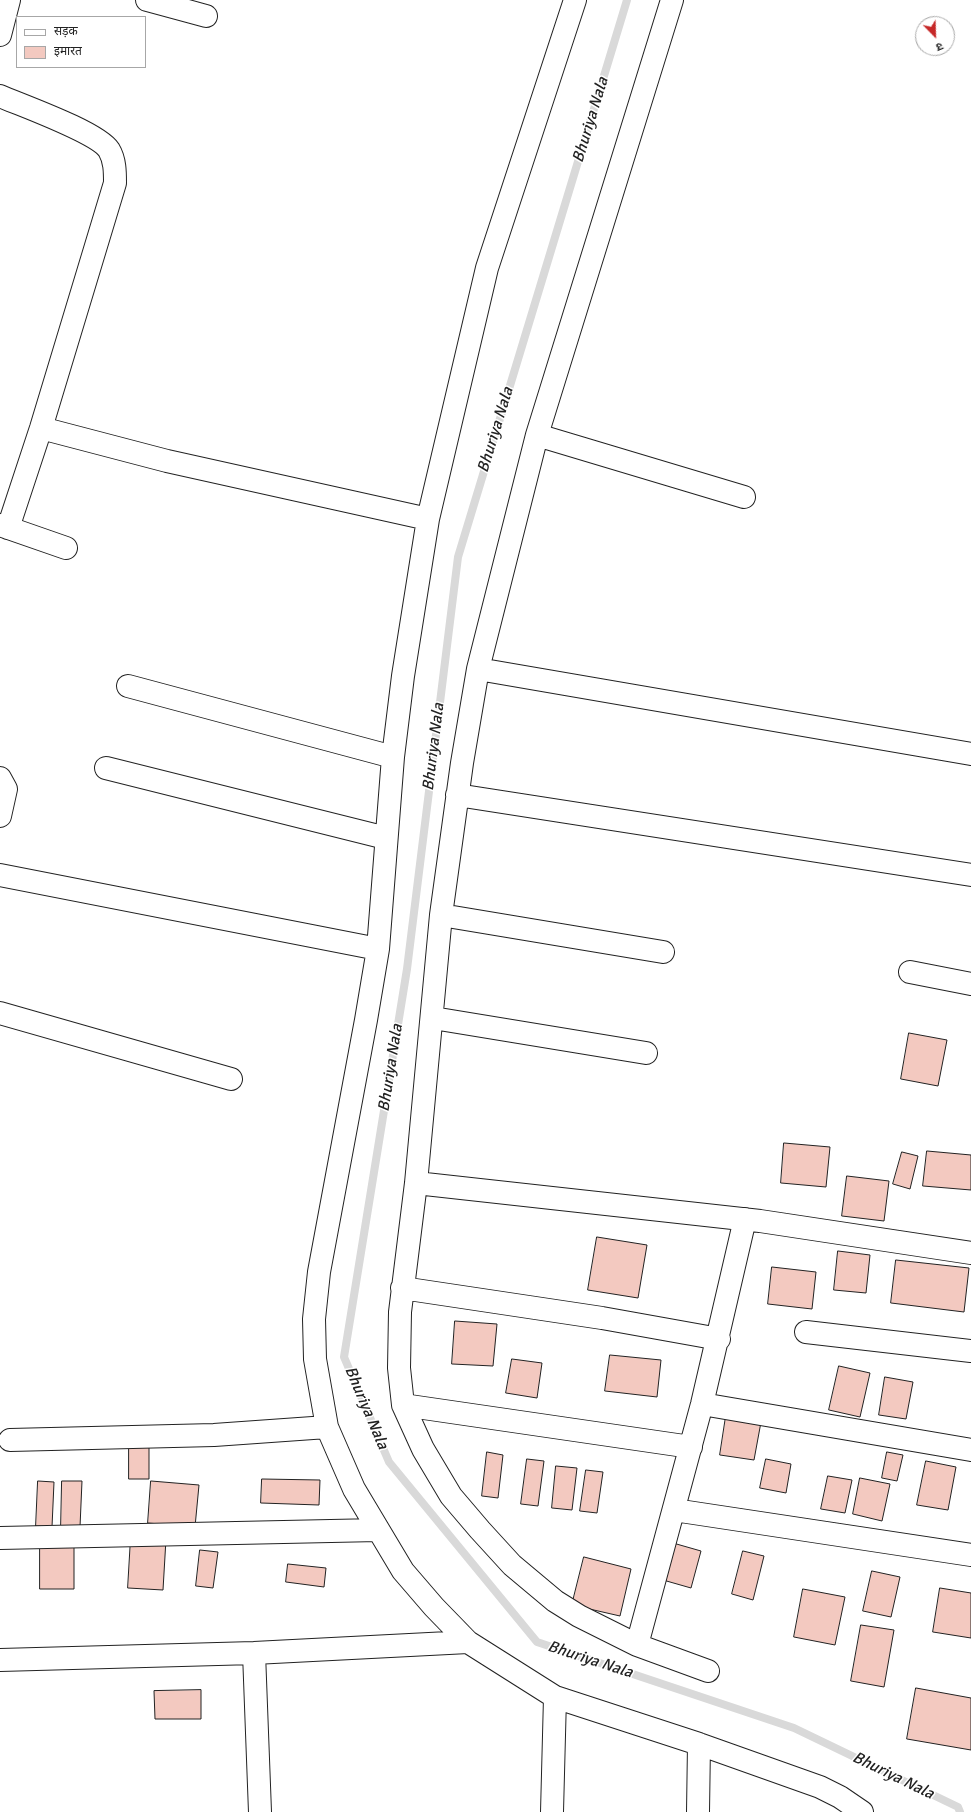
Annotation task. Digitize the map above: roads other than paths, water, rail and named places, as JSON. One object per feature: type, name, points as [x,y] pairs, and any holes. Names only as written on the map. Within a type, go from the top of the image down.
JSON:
[{"type":"street","points":[[0,35],[9,0]]},
{"type":"street","points":[[147,0],[206,16]]},
{"type":"street","points":[[575,0],[487,268],[428,519],[402,676],[393,757],[378,948],[366,1020],[318,1272],[314,1319],[315,1359],[327,1427],[354,1489],[403,1571],[434,1607],[468,1642],[555,1697],[700,1744],[820,1787],[840,1805],[862,1812]]},
{"type":"street","points":[[672,0],[537,435],[478,669],[457,795],[441,915],[416,1183],[402,1288],[399,1368],[403,1405],[423,1449],[451,1496],[512,1565],[534,1585],[567,1609],[637,1645],[708,1672]]},
{"type":"street","points":[[0,96],[86,133],[100,141],[110,151],[115,167],[115,183],[41,428],[4,527],[66,548]]},
{"type":"street","points":[[41,428],[167,461],[428,519]]},
{"type":"street","points":[[537,435],[744,497]]},
{"type":"street","points":[[478,669],[971,754]]},
{"type":"street","points":[[128,686],[393,757]]},
{"type":"street","points":[[106,768],[386,838]]},
{"type":"street","points":[[0,778],[6,789],[0,816]]},
{"type":"street","points":[[457,795],[971,875]]},
{"type":"street","points":[[0,875],[378,948]]},
{"type":"street","points":[[441,915],[663,952]]},
{"type":"street","points":[[910,972],[971,984]]},
{"type":"street","points":[[0,1013],[231,1079]]},
{"type":"street","points":[[432,1018],[646,1053]]},
{"type":"street","points":[[416,1183],[745,1219],[971,1253]]},
{"type":"street","points":[[637,1645],[691,1448],[718,1339],[745,1219]]},
{"type":"street","points":[[402,1288],[602,1318],[718,1339]]},
{"type":"street","points":[[806,1332],[971,1351]]},
{"type":"street","points":[[702,1404],[971,1450]]},
{"type":"street","points":[[403,1405],[691,1448]]},
{"type":"street","points":[[10,1440],[214,1435],[327,1427]]},
{"type":"street","points":[[674,1510],[971,1555]]},
{"type":"street","points":[[0,1538],[378,1530]]},
{"type":"street","points":[[0,1660],[254,1653],[468,1642]]},
{"type":"street","points":[[254,1653],[260,1812]]},
{"type":"street","points":[[552,1812],[555,1697]]},
{"type":"street","points":[[698,1812],[700,1744]]},
{"type":"waterway","name":"Bhuriya Nala","points":[[627,0],[458,557],[407,969],[344,1357],[389,1462],[537,1642],[794,1728],[958,1807],[960,1812]]}]
